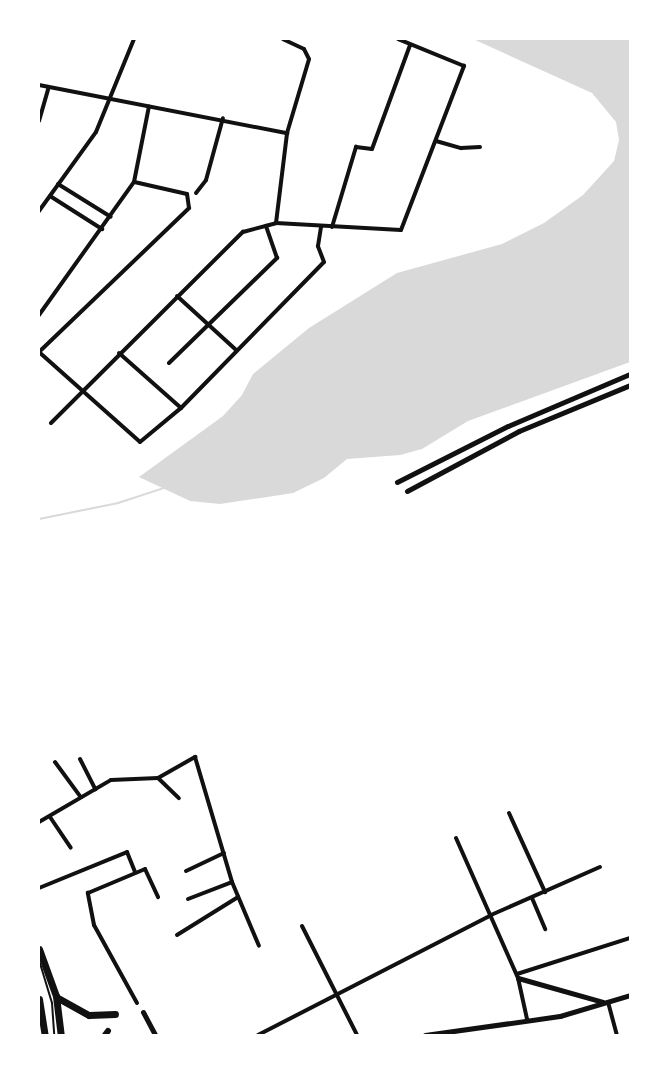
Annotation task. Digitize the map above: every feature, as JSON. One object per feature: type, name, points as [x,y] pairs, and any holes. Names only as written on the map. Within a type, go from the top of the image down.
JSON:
[{"type":"main road","points":[[39,949],[56,996],[61,1035]]},
{"type":"main road","points":[[56,996],[62,1004],[89,1015],[116,1014]]},
{"type":"main road","points":[[39,1000],[39,1006]]},
{"type":"main road","points":[[39,1000],[45,1035]]},
{"type":"street","points":[[39,211],[96,132],[134,39]]},
{"type":"street","points":[[276,223],[287,133],[309,59],[304,49],[283,39]]},
{"type":"street","points":[[51,423],[82,389],[243,232],[276,223],[401,230],[464,66],[398,39]]},
{"type":"street","points":[[332,227],[356,147],[372,149],[410,45]]},
{"type":"street","points":[[39,85],[224,118],[287,133]]},
{"type":"street","points":[[39,121],[49,87]]},
{"type":"street","points":[[39,315],[134,182],[149,106]]},
{"type":"street","points":[[196,193],[206,180],[224,118]]},
{"type":"street","points":[[436,141],[460,148],[480,147]]},
{"type":"street","points":[[134,182],[187,194],[189,208],[39,352],[140,442],[181,408],[235,350],[324,262],[318,246],[321,226]]},
{"type":"street","points":[[58,184],[111,217]]},
{"type":"street","points":[[50,196],[102,229]]},
{"type":"street","points":[[169,363],[277,258],[266,226]]},
{"type":"street","points":[[177,296],[235,350]]},
{"type":"street","points":[[119,353],[181,408]]},
{"type":"street","points":[[397,482],[508,426],[630,374]]},
{"type":"street","points":[[407,491],[519,431],[630,385]]},
{"type":"street","points":[[39,822],[80,796],[123,777],[158,778],[195,757],[232,882],[260,946]]},
{"type":"street","points":[[80,759],[95,789]]},
{"type":"street","points":[[55,762],[80,796]]},
{"type":"street","points":[[158,778],[179,798]]},
{"type":"street","points":[[508,813],[545,892]]},
{"type":"street","points":[[50,817],[71,848]]},
{"type":"street","points":[[456,838],[518,976],[526,1019]]},
{"type":"street","points":[[39,888],[83,866],[127,852],[135,872]]},
{"type":"street","points":[[186,872],[224,853]]},
{"type":"street","points":[[258,1035],[491,915],[600,867]]},
{"type":"street","points":[[138,1003],[98,933],[88,893],[145,869],[158,897]]},
{"type":"street","points":[[188,899],[232,882]]},
{"type":"street","points":[[177,935],[238,897]]},
{"type":"street","points":[[532,898],[545,929]]},
{"type":"street","points":[[302,927],[357,1035]]},
{"type":"street","points":[[518,976],[630,938]]},
{"type":"street","points":[[518,976],[607,1002]]},
{"type":"street","points":[[425,1035],[560,1016],[630,995]]},
{"type":"street","points":[[607,1002],[617,1035]]},
{"type":"street","points":[[143,1012],[155,1035]]},
{"type":"lane","points":[[39,960],[52,1003],[54,1035]]},
{"type":"shaded area","points":[[473,39],[630,39],[630,362],[468,421],[422,449],[400,455],[347,459],[324,478],[293,493],[220,504],[190,501],[139,477],[223,416],[242,395],[253,374],[309,328],[397,273],[502,244],[544,223],[583,195],[614,161],[619,140],[616,122],[592,93]]},
{"type":"waterway","points":[[39,519],[118,503],[164,488]]}]
